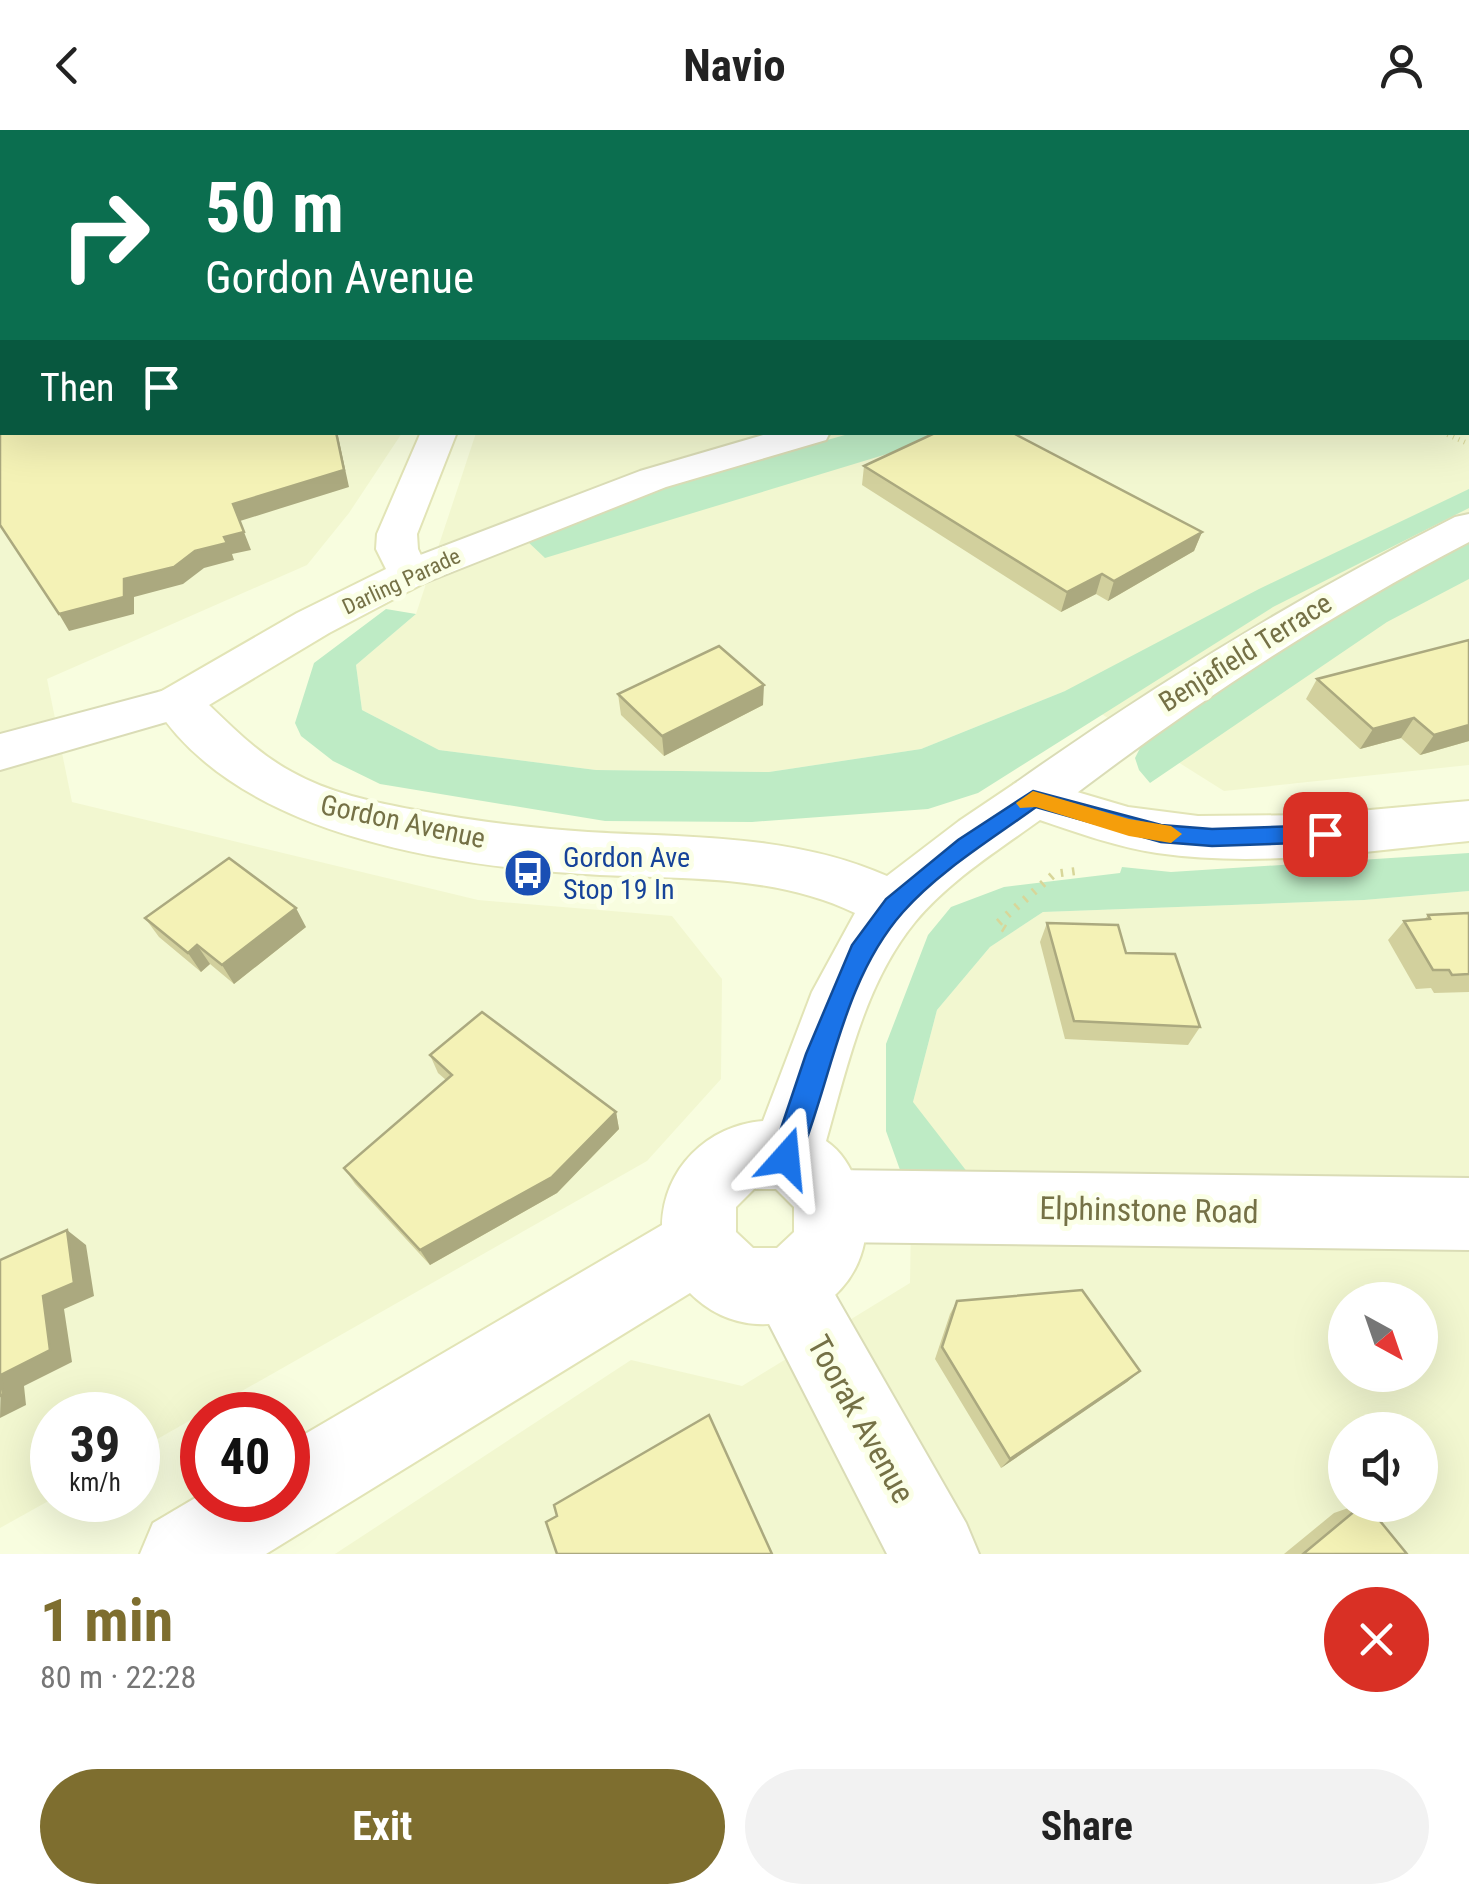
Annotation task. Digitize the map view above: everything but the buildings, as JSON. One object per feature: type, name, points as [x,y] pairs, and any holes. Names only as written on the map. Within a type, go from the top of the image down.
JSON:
[{"type":"street","points":[[409,574],[397,548],[398,534],[438,435]]},
{"type":"street","name":"Darling Parade","points":[[0,752],[177,704],[313,622],[409,574],[636,485],[803,435]]},
{"type":"street","name":"Benjafield Terrace","points":[[1033,798],[1144,715],[1248,648],[1370,575],[1469,526]]},
{"type":"street","name":"Gordon Avenue","points":[[177,704],[287,794],[353,816],[434,833],[584,853],[752,863],[825,876],[894,905]]},
{"type":"street","points":[[808,1182],[749,1156],[718,1173],[706,1188],[700,1206],[702,1243],[721,1271],[752,1286],[787,1284],[818,1262],[828,1245],[832,1226],[808,1182],[819,1054],[861,953],[894,905],[1033,798],[1129,828],[1212,837],[1289,837],[1469,821]]},
{"type":"street","name":"Elphinstone Road","points":[[808,1182],[1469,1214]]},
{"type":"street","points":[[310,1479],[702,1243]]},
{"type":"street","name":"Toorak Avenue","points":[[787,1284],[936,1554]]},
{"type":"street","points":[[184,1554],[237,1522]]},
{"type":"path","points":[[1005,929],[997,924],[1054,874],[1086,870]]},
{"type":"shaded area","points":[[0,435],[401,435],[349,513],[307,565],[47,679],[72,802],[478,900],[672,916],[722,979],[721,1079],[647,1161],[240,1392],[180,1392],[180,1426],[160,1438],[160,1392],[30,1392],[30,1511],[0,1528]]},
{"type":"shaded area","points":[[475,435],[1469,435],[1469,765],[1224,791],[1065,691],[921,749],[769,772],[596,770],[439,750],[362,710],[356,665],[416,614]]},
{"type":"shaded area","points":[[845,435],[949,435],[545,558],[526,540],[696,477]]},
{"type":"shaded area","points":[[1469,489],[1469,508],[1273,607],[978,793],[928,809],[752,822],[605,821],[380,784],[333,761],[301,736],[295,723],[314,663],[386,609],[416,614],[356,665],[362,710],[439,750],[596,770],[769,772],[921,749],[1065,691],[1259,589]]},
{"type":"shaded area","points":[[1469,543],[1469,579],[1387,622],[1150,783],[1139,770],[1135,758],[1145,738],[1304,636]]},
{"type":"shaded area","points":[[1469,853],[1469,891],[1364,900],[1043,912],[990,947],[937,1010],[913,1102],[975,1182],[904,1181],[886,1131],[886,1044],[928,935],[951,907],[1004,887],[1120,873],[1122,867],[1171,872]]},
{"type":"shaded area","points":[[1469,891],[1469,1554],[335,1554],[631,1360],[742,1386],[910,1283],[913,1102],[937,1010],[990,947],[1043,912],[1364,900]]},
{"type":"slow traffic","points":[[1027,803],[1033,798],[1129,828],[1171,834]]},
{"type":"place","name":"Gordon Ave Stop 19 In","points":[[528,873]]},
{"type":"route","points":[[786,1158],[819,1054],[861,953],[894,905],[1033,798],[1161,834],[1325,834]]}]
